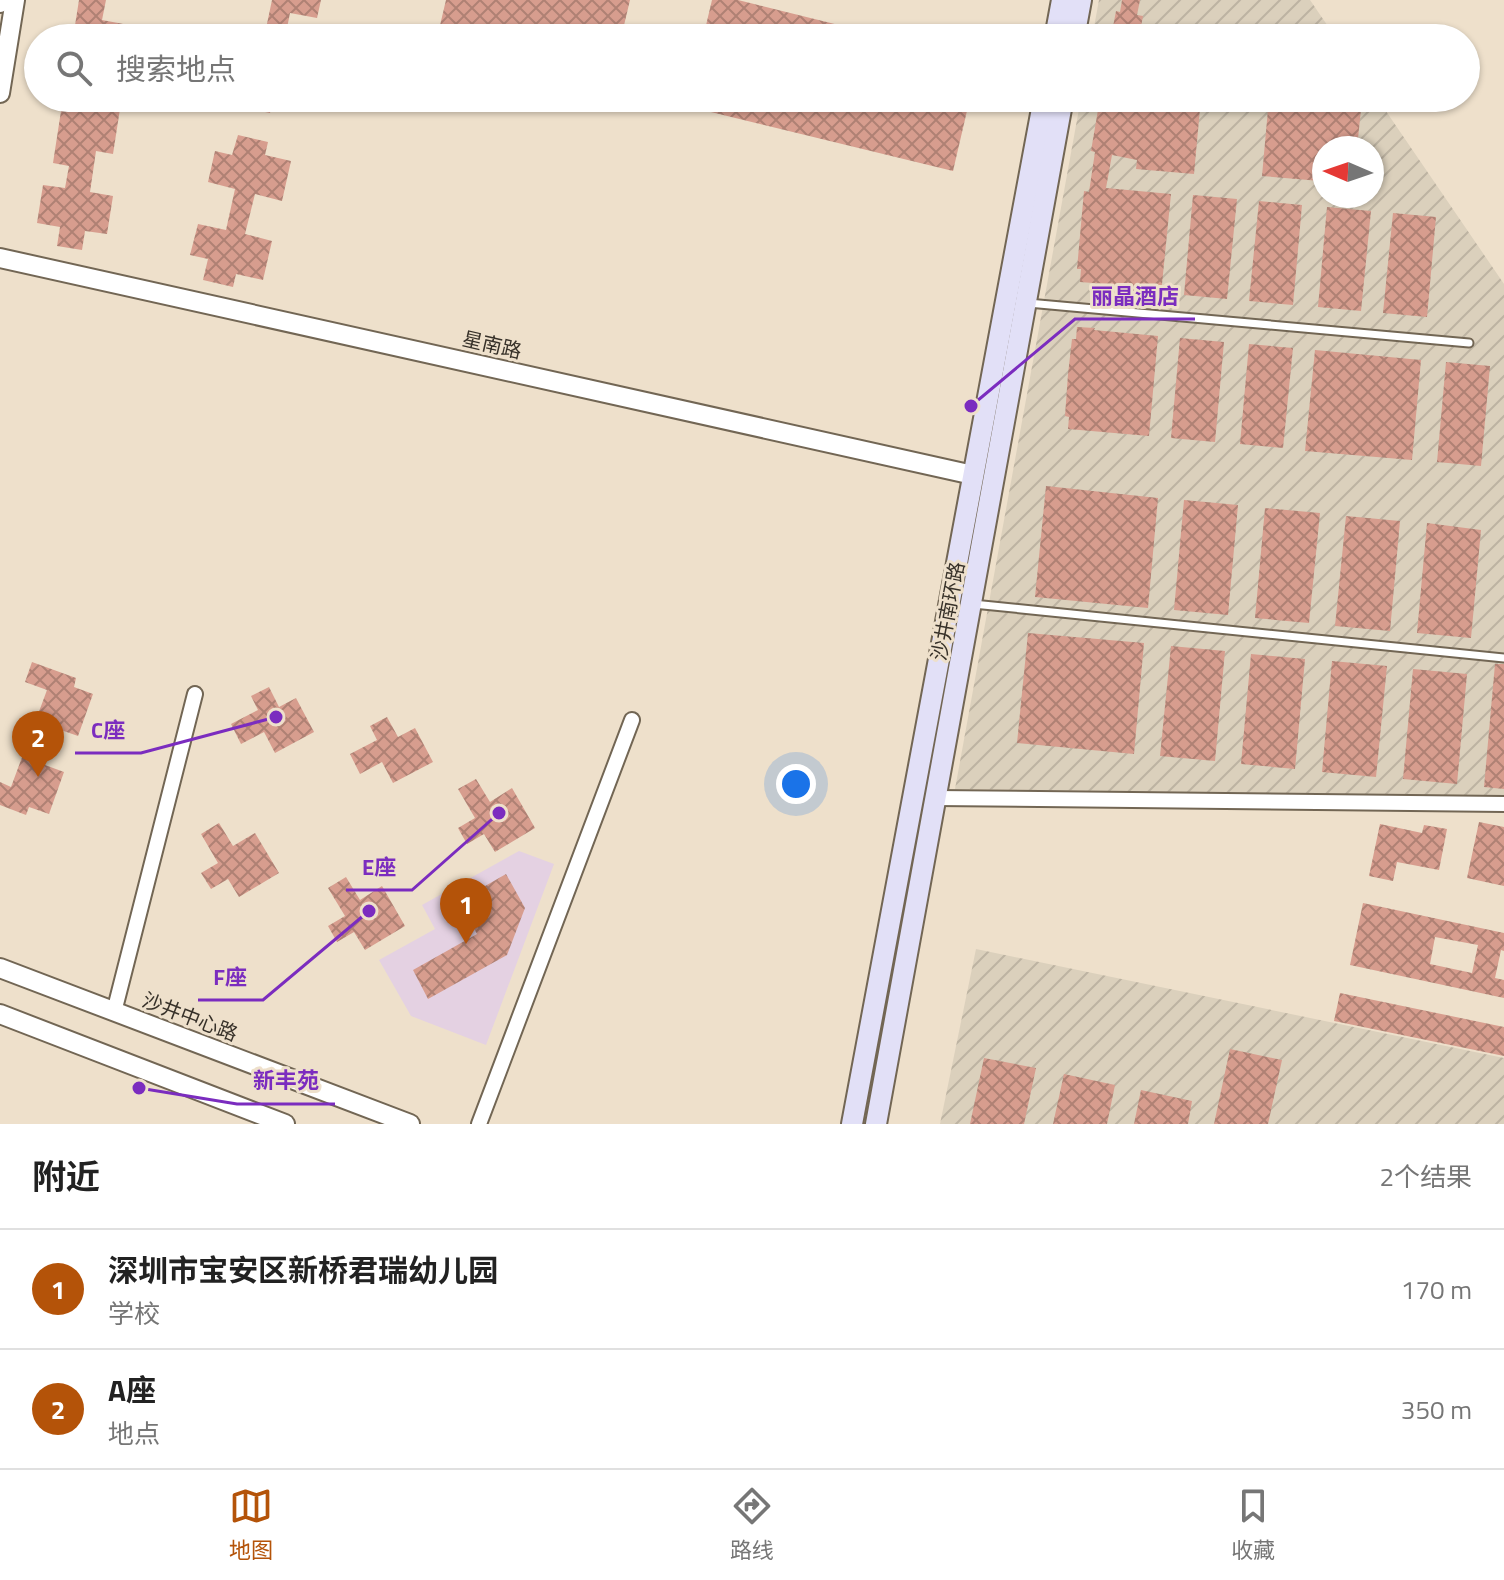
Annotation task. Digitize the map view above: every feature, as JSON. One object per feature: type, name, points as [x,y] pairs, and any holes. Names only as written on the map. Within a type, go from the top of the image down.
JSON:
[{"type":"main road","points":[[1058,24],[1062,0]]},
{"type":"main road","points":[[1077,24],[1081,0]]},
{"type":"main road","name":"沙井南环路","points":[[852,1124],[1041,112]]},
{"type":"main road","name":"沙井南环路","points":[[876,1124],[1060,112]]},
{"type":"street","points":[[0,93],[15,0]]},
{"type":"street","name":"星南路","points":[[0,258],[973,475]]},
{"type":"street","points":[[114,1012],[195,694]]},
{"type":"street","points":[[479,1124],[632,720]]},
{"type":"street","points":[[936,798],[1504,804]]},
{"type":"street","name":"沙井中心路","points":[[0,968],[410,1124]]},
{"type":"street","points":[[0,1014],[285,1124]]},
{"type":"lane","points":[[1026,303],[1469,343]]},
{"type":"lane","points":[[971,604],[1504,658]]},
{"type":"shaded area","points":[[1099,0],[1310,0],[1326,24],[1095,24]]},
{"type":"shaded area","points":[[1078,112],[1387,112],[1504,284],[1504,796],[955,789]]},
{"type":"shaded area","points":[[519,851],[554,864],[486,1045],[411,1016],[379,960],[435,929],[422,905]]},
{"type":"shaded area","points":[[976,949],[1504,1058],[1504,1124],[940,1124]]},
{"type":"building","points":[[79,0],[106,0],[102,20],[123,24],[75,24]]},
{"type":"building","points":[[272,0],[321,0],[317,18],[290,13],[288,24],[267,24]]},
{"type":"building","points":[[446,0],[630,0],[624,24],[440,24]]},
{"type":"building","points":[[712,0],[738,0],[835,24],[706,24]]},
{"type":"building","points":[[1122,0],[1140,0],[1137,15],[1143,16],[1141,24],[1114,24],[1116,11],[1120,12]]},
{"type":"building","points":[[61,112],[120,112],[113,154],[96,151],[90,192],[113,196],[107,234],[85,231],[82,250],[57,246],[60,227],[37,223],[43,185],[65,188],[69,166],[53,163]]},
{"type":"building","points":[[711,112],[967,112],[953,171]]},
{"type":"building","points":[[1098,112],[1200,112],[1194,174],[1136,169],[1137,160],[1112,155],[1106,188],[1171,194],[1161,294],[1118,290],[1118,285],[1080,282],[1081,269],[1077,269],[1084,191],[1089,192],[1095,152],[1091,151]]},
{"type":"building","points":[[1268,112],[1361,112],[1358,136],[1312,136],[1312,180],[1262,176]]},
{"type":"building","points":[[238,135],[268,142],[265,155],[291,161],[282,201],[255,194],[245,234],[272,241],[263,280],[236,274],[233,287],[203,280],[208,259],[190,255],[198,224],[226,230],[235,189],[208,182],[215,151],[232,155]]},
{"type":"building","points":[[1193,195],[1237,199],[1227,299],[1184,295]]},
{"type":"building","points":[[1259,201],[1302,205],[1293,305],[1249,301]]},
{"type":"building","points":[[1327,208],[1371,211],[1361,311],[1318,307]]},
{"type":"building","points":[[1393,213],[1436,217],[1427,317],[1383,313]]},
{"type":"building","points":[[1077,327],[1158,336],[1149,436],[1068,429],[1069,417],[1065,416],[1068,374],[1072,339],[1076,339]]},
{"type":"building","points":[[1180,338],[1224,342],[1215,442],[1171,438]]},
{"type":"building","points":[[1249,344],[1293,348],[1283,448],[1240,444]]},
{"type":"building","points":[[1315,350],[1421,360],[1412,460],[1305,451]]},
{"type":"building","points":[[1446,362],[1490,366],[1481,466],[1437,462]]},
{"type":"building","points":[[1046,486],[1158,498],[1148,608],[1035,597]]},
{"type":"building","points":[[1184,500],[1238,505],[1228,615],[1174,610]]},
{"type":"building","points":[[1265,508],[1320,513],[1309,623],[1255,618]]},
{"type":"building","points":[[1346,516],[1400,521],[1390,631],[1335,626]]},
{"type":"building","points":[[1427,523],[1481,530],[1471,638],[1417,633]]},
{"type":"building","points":[[1028,633],[1144,643],[1134,754],[1017,743]]},
{"type":"building","points":[[1171,646],[1225,651],[1215,761],[1160,756]]},
{"type":"building","points":[[1251,654],[1305,659],[1295,769],[1241,764]]},
{"type":"building","points":[[1332,661],[1387,666],[1376,777],[1322,772]]},
{"type":"building","points":[[32,662],[76,678],[74,687],[93,694],[78,736],[58,729],[51,747],[45,765],[64,772],[49,814],[29,807],[26,815],[0,805],[0,782],[11,787],[47,690],[25,682]]},
{"type":"building","points":[[1495,664],[1504,664],[1504,789],[1484,787]]},
{"type":"building","points":[[1413,669],[1467,674],[1457,784],[1403,779]]},
{"type":"building","points":[[269,687],[279,707],[296,698],[314,732],[275,753],[264,732],[241,744],[231,724],[258,710],[251,696]]},
{"type":"building","points":[[387,717],[398,737],[415,728],[433,762],[393,783],[382,762],[360,774],[350,754],[377,740],[370,726]]},
{"type":"building","points":[[476,779],[490,802],[512,788],[535,828],[495,852],[484,834],[467,844],[458,828],[475,818],[458,789]]},
{"type":"building","points":[[1479,822],[1504,827],[1504,886],[1467,878]]},
{"type":"building","points":[[219,823],[233,846],[255,833],[279,873],[239,897],[228,879],[211,889],[201,873],[218,863],[201,834]]},
{"type":"building","points":[[1380,824],[1422,833],[1424,825],[1447,829],[1439,870],[1397,862],[1393,881],[1369,876]]},
{"type":"building","points":[[506,874],[525,908],[507,955],[428,999],[413,970],[477,934],[459,901]]},
{"type":"building","points":[[346,877],[360,900],[382,886],[405,926],[365,950],[354,932],[337,942],[328,926],[345,916],[328,888]]},
{"type":"building","points":[[1363,903],[1504,933],[1504,951],[1501,950],[1495,978],[1504,980],[1504,998],[1350,965]],"holes":[[[1435,937],[1478,945],[1472,973],[1430,964]]]},
{"type":"building","points":[[1340,993],[1504,1027],[1504,1056],[1334,1021]]},
{"type":"building","points":[[1230,1049],[1282,1060],[1268,1124],[1214,1124]]},
{"type":"building","points":[[984,1058],[1036,1068],[1024,1124],[970,1124]]},
{"type":"building","points":[[1064,1074],[1115,1085],[1107,1124],[1053,1124]]},
{"type":"building","points":[[1141,1090],[1192,1101],[1188,1124],[1134,1124]]},
{"type":"place","name":"丽晶酒店","points":[[971,406]]},
{"type":"place","name":"C座","points":[[276,717]]},
{"type":"place","name":"A座","points":[[38,777]]},
{"type":"place","name":"E座","points":[[499,813]]},
{"type":"place","name":"F座","points":[[369,911]]},
{"type":"place","name":"深圳市宝安区新桥君瑞幼儿园","points":[[466,944]]},
{"type":"place","name":"新丰苑","points":[[139,1088]]}]
